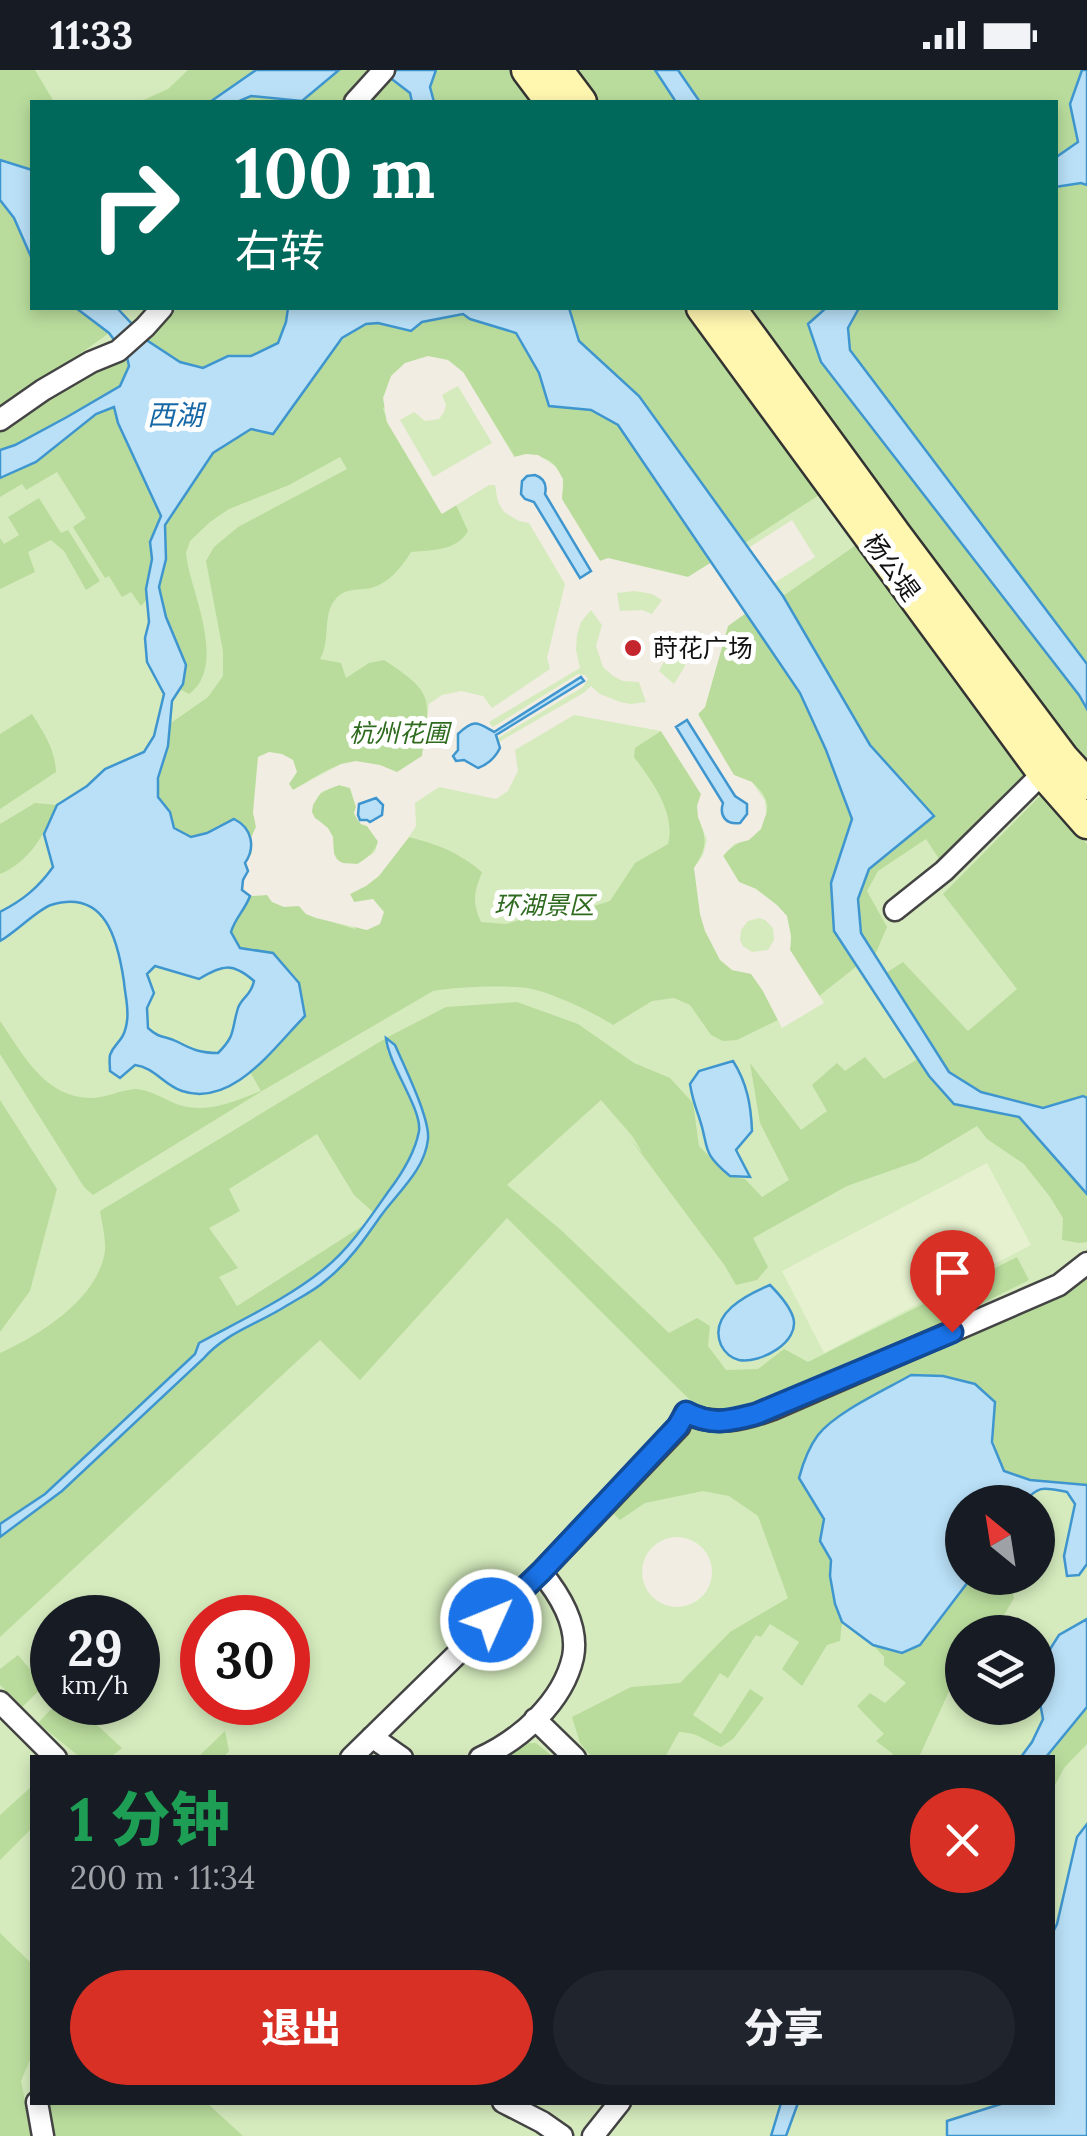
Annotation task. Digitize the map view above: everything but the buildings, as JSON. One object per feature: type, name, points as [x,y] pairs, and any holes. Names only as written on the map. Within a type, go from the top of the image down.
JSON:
[{"type":"main road","points":[[527,70],[550,100]]},
{"type":"main road","points":[[557,70],[580,100]]},
{"type":"main road","name":"杨公堤","points":[[703,310],[1043,773],[1087,823]]},
{"type":"main road","name":"杨公堤","points":[[731,310],[1063,758],[1087,784]]},
{"type":"street","points":[[357,100],[384,70]]},
{"type":"street","points":[[0,420],[43,390],[118,351],[160,310]]},
{"type":"street","points":[[896,910],[944,871],[1043,773]]},
{"type":"street","points":[[354,1755],[541,1572],[678,1426],[686,1412],[703,1421],[733,1420],[774,1408],[1058,1285],[1087,1262]]},
{"type":"street","points":[[485,1755],[519,1736],[547,1706],[566,1678],[574,1654],[566,1606],[541,1572]]},
{"type":"street","points":[[0,1702],[53,1755]]},
{"type":"street","points":[[535,1718],[572,1755]]},
{"type":"street","points":[[372,1737],[398,1755]]},
{"type":"street","points":[[37,2105],[42,2136]]},
{"type":"street","points":[[510,2105],[562,2136]]},
{"type":"street","points":[[593,2136],[618,2105]]},
{"type":"green space","name":"环湖景区","points":[[0,70],[1087,70],[1087,2136],[0,2136]]},
{"type":"green space","points":[[0,70],[35,70],[53,100],[30,100],[30,169],[0,160]]},
{"type":"green space","points":[[188,70],[256,70],[213,100],[143,100],[168,89]]},
{"type":"green space","points":[[339,70],[376,70],[346,100],[242,100],[251,96],[272,97],[318,89]]},
{"type":"green space","points":[[436,70],[517,70],[540,100],[433,100],[430,87]]},
{"type":"green space","points":[[574,70],[655,70],[675,100],[596,100]]},
{"type":"green space","points":[[678,70],[1082,70],[1070,104],[1078,142],[1058,156],[1058,100],[699,100]]},
{"type":"green space","points":[[387,75],[410,93],[412,100],[364,100]]},
{"type":"green space","points":[[1087,185],[1087,664],[850,349],[848,328],[858,310],[1058,310],[1058,187]]},
{"type":"green space","points":[[0,200],[14,218],[30,254],[30,310],[79,310],[109,333],[0,411]]},
{"type":"green space","points":[[173,310],[288,310],[278,343],[251,356],[228,356],[203,368],[180,362],[148,341]]},
{"type":"green space","points":[[570,310],[691,310],[819,487],[819,495],[745,543],[639,396],[579,341]]},
{"type":"green space","points":[[753,310],[824,310],[808,324],[821,362],[1079,695],[1087,709],[1087,765],[925,550]]},
{"type":"green space","name":"杭州花圃","points":[[463,314],[516,333],[539,373],[549,406],[591,410],[618,425],[712,562],[688,577],[608,559],[600,561],[564,504],[563,483],[557,468],[538,456],[515,457],[463,372],[383,408],[387,422],[441,513],[456,505],[468,531],[451,546],[411,552],[383,583],[339,596],[331,606],[320,659],[341,663],[346,678],[369,663],[384,660],[413,681],[426,699],[422,756],[397,773],[366,763],[343,764],[293,790],[289,784],[253,812],[256,827],[251,838],[243,824],[219,825],[191,837],[174,828],[170,812],[158,797],[171,723],[208,697],[223,676],[223,651],[206,561],[214,547],[238,527],[347,469],[340,457],[289,485],[229,509],[190,541],[186,553],[207,652],[200,683],[189,694],[180,689],[186,665],[166,617],[159,587],[166,559],[165,525],[213,453],[251,429],[273,434],[327,357],[352,332],[375,323],[411,331],[422,322]]},
{"type":"green space","points":[[127,357],[129,365],[120,386],[0,450],[0,432],[93,367]]},
{"type":"green space","points":[[114,407],[161,516],[150,542],[148,598],[141,606],[131,592],[122,597],[109,576],[105,578],[73,527],[86,518],[57,472],[26,490],[22,484],[0,497],[0,478],[36,463],[96,413]]},
{"type":"green space","points":[[39,498],[61,533],[68,530],[100,581],[86,590],[64,551],[51,540],[28,552],[35,572],[0,589],[0,538],[4,544],[19,535],[8,517]]},
{"type":"green space","points":[[856,545],[1030,770],[941,862],[926,839],[878,871],[867,891],[887,927],[875,955],[861,933],[858,899],[869,869],[934,815],[870,745],[783,596]]},
{"type":"green space","points":[[746,613],[800,693],[852,819],[831,883],[834,931],[857,966],[819,996],[790,950],[791,936],[756,889],[739,882],[723,855],[759,826],[767,807],[755,785],[731,772],[698,714],[705,707],[728,625]]},
{"type":"green space","points":[[32,714],[51,749],[56,772],[0,809],[0,734]]},
{"type":"green space","points":[[661,731],[701,794],[699,815],[704,846],[694,868],[732,970],[751,973],[778,1020],[737,1040],[723,1041],[711,1035],[690,1005],[674,998],[652,1001],[613,1025],[572,1003],[527,988],[433,991],[93,1195],[84,1187],[0,1054],[0,1021],[36,1072],[74,1096],[96,1098],[140,1089],[179,1105],[200,1108],[261,1091],[250,1072],[305,1015],[240,948],[230,931],[250,896],[267,895],[277,903],[299,906],[306,914],[355,929],[350,894],[376,876],[409,837],[448,850],[482,872],[475,897],[481,922],[506,924],[560,908],[588,908],[610,901],[635,863],[668,844],[666,809],[634,757],[635,748]]},
{"type":"green space","points":[[339,785],[350,788],[354,813],[378,842],[366,858],[354,865],[341,863],[336,857],[326,828],[311,812],[318,796]]},
{"type":"green space","points":[[1042,794],[1087,844],[1087,1098],[1043,1108],[981,1092],[949,1072],[886,973],[903,962],[968,1031],[1017,989],[943,894]]},
{"type":"green space","points":[[35,803],[57,805],[28,854],[0,874],[0,824]]},
{"type":"green space","points":[[517,1002],[578,1024],[634,1063],[670,1078],[693,1103],[699,1146],[729,1176],[745,1179],[762,1197],[789,1180],[760,1123],[750,1063],[801,1130],[827,1111],[812,1085],[837,1063],[845,1071],[865,1057],[884,1079],[918,1059],[954,1104],[1019,1117],[1087,1194],[1087,1242],[1062,1240],[1063,1218],[1050,1197],[1024,1164],[987,1139],[977,1126],[918,1161],[847,1186],[753,1238],[768,1267],[757,1280],[736,1285],[629,1137],[643,1154],[633,1137],[601,1100],[507,1185],[561,1230],[669,1333],[697,1318],[710,1326],[708,1346],[726,1370],[758,1369],[784,1349],[808,1362],[1017,1257],[1029,1280],[901,1344],[753,1408],[703,1413],[507,1218],[360,1380],[320,1340],[45,1595],[30,1595],[30,1609],[0,1637],[0,1537],[62,1491],[221,1342],[321,1285],[355,1251],[416,1171],[428,1139],[427,1130],[395,1045],[386,1039],[387,1051],[420,1129],[406,1167],[374,1213],[354,1195],[317,1134],[229,1189],[240,1211],[209,1228],[238,1268],[219,1277],[237,1306],[364,1225],[351,1241],[299,1287],[199,1343],[196,1354],[45,1494],[0,1524],[0,1353],[49,1325],[91,1285],[105,1251],[100,1211],[386,1038],[446,1007]]},
{"type":"green space","points":[[0,1100],[57,1189],[30,1291],[0,1332]]},
{"type":"green space","points":[[987,1163],[1031,1245],[824,1353],[782,1271]]},
{"type":"green space","points":[[1087,1274],[1087,1485],[1030,1480],[1003,1471],[992,1435],[995,1402],[799,1478],[824,1519],[820,1541],[831,1560],[830,1576],[842,1622],[840,1641],[827,1645],[802,1686],[782,1669],[799,1642],[770,1624],[761,1637],[756,1635],[728,1678],[720,1673],[693,1715],[721,1734],[750,1689],[764,1698],[733,1739],[721,1747],[697,1735],[679,1732],[666,1755],[590,1755],[580,1743],[572,1717],[631,1687],[680,1683],[730,1632],[788,1598],[758,1516],[729,1496],[703,1491],[645,1503],[620,1520],[613,1513],[690,1429],[755,1421],[1059,1297]]},
{"type":"green space","points":[[958,1595],[1013,1595],[1004,1615],[945,1615],[945,1700],[920,1755],[892,1755],[876,1741],[884,1734],[857,1706],[870,1693],[885,1703],[906,1683],[884,1665],[884,1657],[873,1645],[902,1653],[920,1645]]},
{"type":"green space","points":[[18,1655],[30,1669],[30,1699],[22,1707],[0,1685],[0,1669]]},
{"type":"green space","points":[[1087,1707],[1087,1744],[1064,1768],[1055,1785],[1055,1755],[1048,1755]]},
{"type":"green space","points":[[40,1725],[97,1725],[122,1748],[113,1755],[78,1755]]},
{"type":"green space","points":[[225,1731],[229,1751],[226,1755],[200,1755]]},
{"type":"green space","points":[[524,1743],[536,1743],[551,1755],[505,1755]]},
{"type":"green space","points":[[30,1788],[30,1830],[0,1860],[0,1815]]},
{"type":"green space","points":[[0,1933],[30,1962],[30,2060],[21,2081],[32,2136],[0,2136]]},
{"type":"green space","points":[[45,2105],[209,2105],[243,2136],[53,2136]]},
{"type":"shaded area","points":[[428,356],[448,360],[463,372],[514,457],[538,455],[555,466],[563,479],[562,499],[600,561],[608,558],[688,577],[712,562],[717,568],[792,520],[815,557],[742,604],[746,613],[728,626],[705,707],[698,714],[734,775],[752,782],[765,801],[761,829],[749,840],[734,844],[723,856],[739,882],[756,889],[787,916],[790,950],[824,1003],[782,1028],[751,974],[732,970],[720,960],[700,914],[694,868],[707,840],[698,817],[701,794],[661,731],[574,715],[515,750],[518,771],[508,791],[496,799],[439,787],[415,803],[416,826],[409,837],[379,876],[350,894],[354,902],[373,899],[384,912],[380,924],[367,930],[316,918],[299,906],[284,907],[267,895],[250,896],[242,890],[256,827],[253,812],[258,757],[269,752],[293,760],[297,772],[289,784],[293,790],[341,764],[356,761],[397,772],[422,756],[429,704],[442,695],[461,691],[483,696],[492,708],[550,669],[547,658],[565,584],[529,523],[504,512],[495,485],[442,514],[387,422],[383,398],[391,376],[405,363]],"holes":[[[458,386],[492,443],[433,477],[400,420],[414,412],[425,421],[439,419],[446,405],[442,395]],[[635,591],[662,600],[652,614],[642,610],[620,611],[617,593]],[[591,610],[602,625],[596,646],[603,667],[623,681],[639,682],[646,702],[620,702],[591,686],[499,742],[498,738],[583,687],[588,679],[578,674],[493,727],[489,722],[580,668],[577,635]],[[688,641],[685,666],[674,684],[659,671],[669,642]],[[581,677],[583,682],[495,735],[499,744],[490,762],[484,766],[464,760],[457,747],[459,740],[494,732]],[[339,785],[350,788],[357,819],[378,841],[375,852],[358,864],[337,860],[333,837],[315,818],[313,805],[321,792]],[[759,918],[773,928],[774,940],[768,950],[752,952],[743,946],[741,930],[748,921]]]},
{"type":"shaded area","points":[[677,1537],[702,1547],[712,1572],[702,1597],[677,1607],[652,1597],[642,1572],[652,1547]]},
{"type":"water","points":[[256,70],[339,70],[303,100],[251,96],[242,100],[213,100]]},
{"type":"water","points":[[380,70],[436,70],[430,87],[433,100],[412,100],[410,93]]},
{"type":"water","points":[[655,70],[678,70],[699,100],[675,100]]},
{"type":"water","points":[[1082,70],[1087,70],[1087,185],[1058,187],[1058,156],[1078,142],[1070,104]]},
{"type":"water","points":[[0,160],[30,169],[30,254],[14,218],[0,200]]},
{"type":"water","name":"西湖","points":[[79,310],[119,310],[148,341],[180,362],[203,368],[228,356],[251,356],[278,343],[288,310],[570,310],[579,341],[639,396],[783,596],[870,745],[934,816],[869,869],[858,899],[861,933],[949,1072],[981,1092],[1043,1108],[1087,1098],[1087,1194],[1019,1117],[954,1104],[929,1076],[834,931],[831,883],[852,819],[826,750],[800,693],[618,425],[591,410],[549,406],[539,373],[516,333],[463,314],[422,322],[411,331],[366,324],[342,338],[273,434],[251,429],[213,453],[165,525],[166,559],[159,587],[166,617],[186,665],[183,684],[172,701],[158,797],[170,812],[174,828],[191,837],[234,819],[245,827],[251,844],[242,890],[250,896],[231,932],[240,948],[273,953],[299,983],[305,1016],[251,1072],[218,1091],[182,1091],[135,1065],[120,1078],[110,1071],[110,1055],[124,1034],[128,1011],[118,950],[106,922],[85,904],[51,905],[0,941],[0,912],[29,893],[53,867],[44,834],[57,805],[105,769],[144,752],[154,736],[164,694],[147,662],[146,589],[152,559],[150,542],[161,516],[114,407],[96,414],[36,462],[0,478],[0,450],[120,386],[129,366],[109,333]],"holes":[[[155,966],[199,979],[233,968],[254,981],[238,1008],[230,1037],[218,1053],[193,1049],[148,1028],[147,1008],[154,993],[147,974]]]},
{"type":"water","points":[[824,310],[858,310],[848,328],[850,350],[1087,664],[1087,709],[821,362],[808,324]]},
{"type":"water","points":[[535,475],[544,482],[545,494],[591,571],[580,578],[534,502],[521,494],[522,481]]},
{"type":"water","points":[[581,677],[584,681],[496,735],[500,748],[488,763],[478,768],[464,760],[456,761],[453,756],[458,750],[458,734],[469,726],[480,724],[494,732]]},
{"type":"water","points":[[687,720],[735,796],[747,804],[747,814],[740,823],[725,819],[723,803],[676,727]]},
{"type":"water","points":[[376,798],[383,805],[382,815],[370,822],[360,820],[359,804]]},
{"type":"water","points":[[386,1038],[395,1045],[416,1092],[428,1139],[416,1171],[362,1243],[316,1288],[212,1350],[62,1491],[0,1537],[0,1524],[45,1494],[195,1354],[199,1343],[310,1280],[359,1233],[402,1171],[419,1131],[416,1111]]},
{"type":"water","points":[[733,1061],[751,1112],[752,1131],[736,1150],[750,1177],[730,1176],[710,1155],[690,1084],[699,1071]]},
{"type":"water","points":[[770,1285],[793,1317],[791,1335],[767,1355],[748,1360],[733,1358],[721,1345],[718,1334],[724,1315],[750,1294]]},
{"type":"water","points":[[911,1375],[943,1376],[975,1384],[995,1402],[992,1442],[1004,1471],[1030,1480],[1087,1485],[1087,1564],[1079,1575],[1067,1576],[1064,1556],[1075,1504],[1067,1492],[1055,1489],[1055,1485],[945,1485],[945,1595],[958,1595],[920,1645],[902,1653],[873,1645],[842,1622],[830,1576],[831,1560],[820,1541],[824,1519],[799,1478],[818,1435],[848,1410]]},
{"type":"water","points":[[1087,1619],[1087,1707],[1048,1755],[1022,1755],[1040,1725],[1055,1725],[1055,1641]]},
{"type":"water","points":[[1087,1824],[1087,2136],[947,2136],[947,2121],[998,2105],[1055,2105],[1055,1928],[1077,1837]]},
{"type":"water","points":[[780,2105],[797,2105],[786,2136],[771,2136]]},
{"type":"place","name":"莳花广场","points":[[633,648]]},
{"type":"route","points":[[491,1620],[678,1426],[686,1412],[703,1421],[756,1414],[952,1332]]}]
